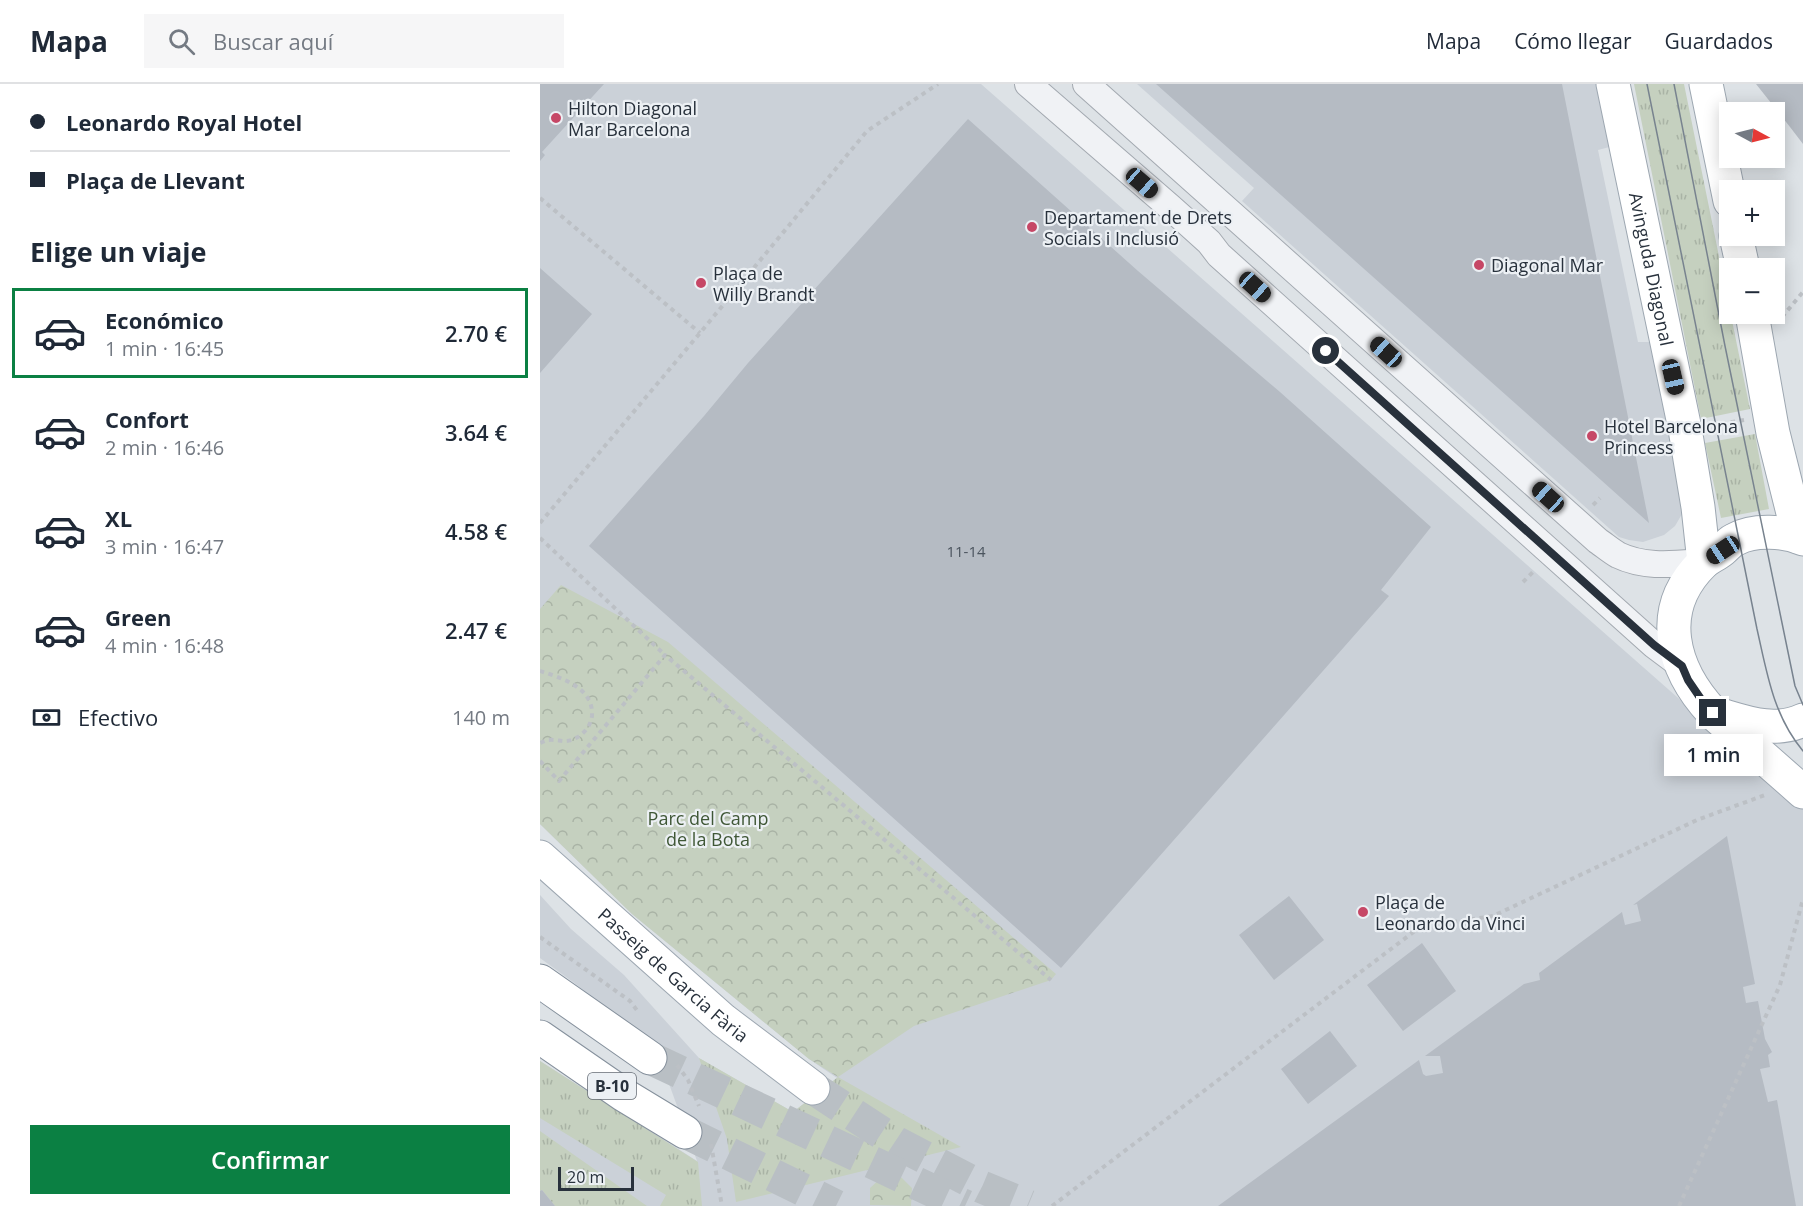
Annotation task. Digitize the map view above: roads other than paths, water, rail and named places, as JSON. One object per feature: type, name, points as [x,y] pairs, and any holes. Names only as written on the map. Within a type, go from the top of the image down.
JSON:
[{"type":"main road","name":"Avinguda Diagonal","points":[[1613,84],[1685,429],[1698,507],[1704,562]]},
{"type":"main road","points":[[1707,84],[1726,180]]},
{"type":"main road","points":[[1767,324],[1767,391],[1761,426],[1802,535],[1764,532],[1737,538],[1704,562],[1683,588],[1675,612],[1673,639],[1688,680],[1703,702],[1803,792]]},
{"type":"main road","points":[[1761,426],[1803,458]]},
{"type":"main road","points":[[1713,713],[1755,726],[1772,727],[1803,720]]},
{"type":"main road","name":"Passeig de Garcia Fària","points":[[540,857],[723,1020],[813,1088]]},
{"type":"main road","name":"B-10","points":[[540,981],[650,1058]]},
{"type":"main road","name":"B-10","points":[[540,1037],[624,1095],[685,1132]]},
{"type":"street","points":[[1028,84],[1170,207],[1209,242],[1219,255],[1654,645],[1682,666]]},
{"type":"street","points":[[1086,84],[1598,541],[1617,555],[1638,562],[1660,566],[1704,562]]},
{"type":"tunnel","points":[[650,1058],[965,1206]]},
{"type":"tunnel","points":[[813,1088],[897,1143],[982,1187],[1028,1206]]},
{"type":"tunnel","points":[[685,1132],[836,1206]]},
{"type":"tram line","points":[[1647,84],[1764,662],[1778,708],[1803,751]]},
{"type":"tram line","points":[[1674,84],[1795,686],[1803,705]]},
{"type":"place","name":"Hilton Diagonal Mar Barcelona","points":[[556,118]]},
{"type":"place","name":"Departament de Drets Socials i Inclusió","points":[[1032,227]]},
{"type":"place","name":"Diagonal Mar","points":[[1479,265]]},
{"type":"place","name":"Plaça de Willy Brandt","points":[[701,283]]},
{"type":"place","name":"Hotel Barcelona Princess","points":[[1592,436]]},
{"type":"place","name":"Plaça de Leonardo da Vinci","points":[[1363,912]]},
{"type":"park label","name":"Parc del Camp de la Bota","points":[[708,828]]}]
